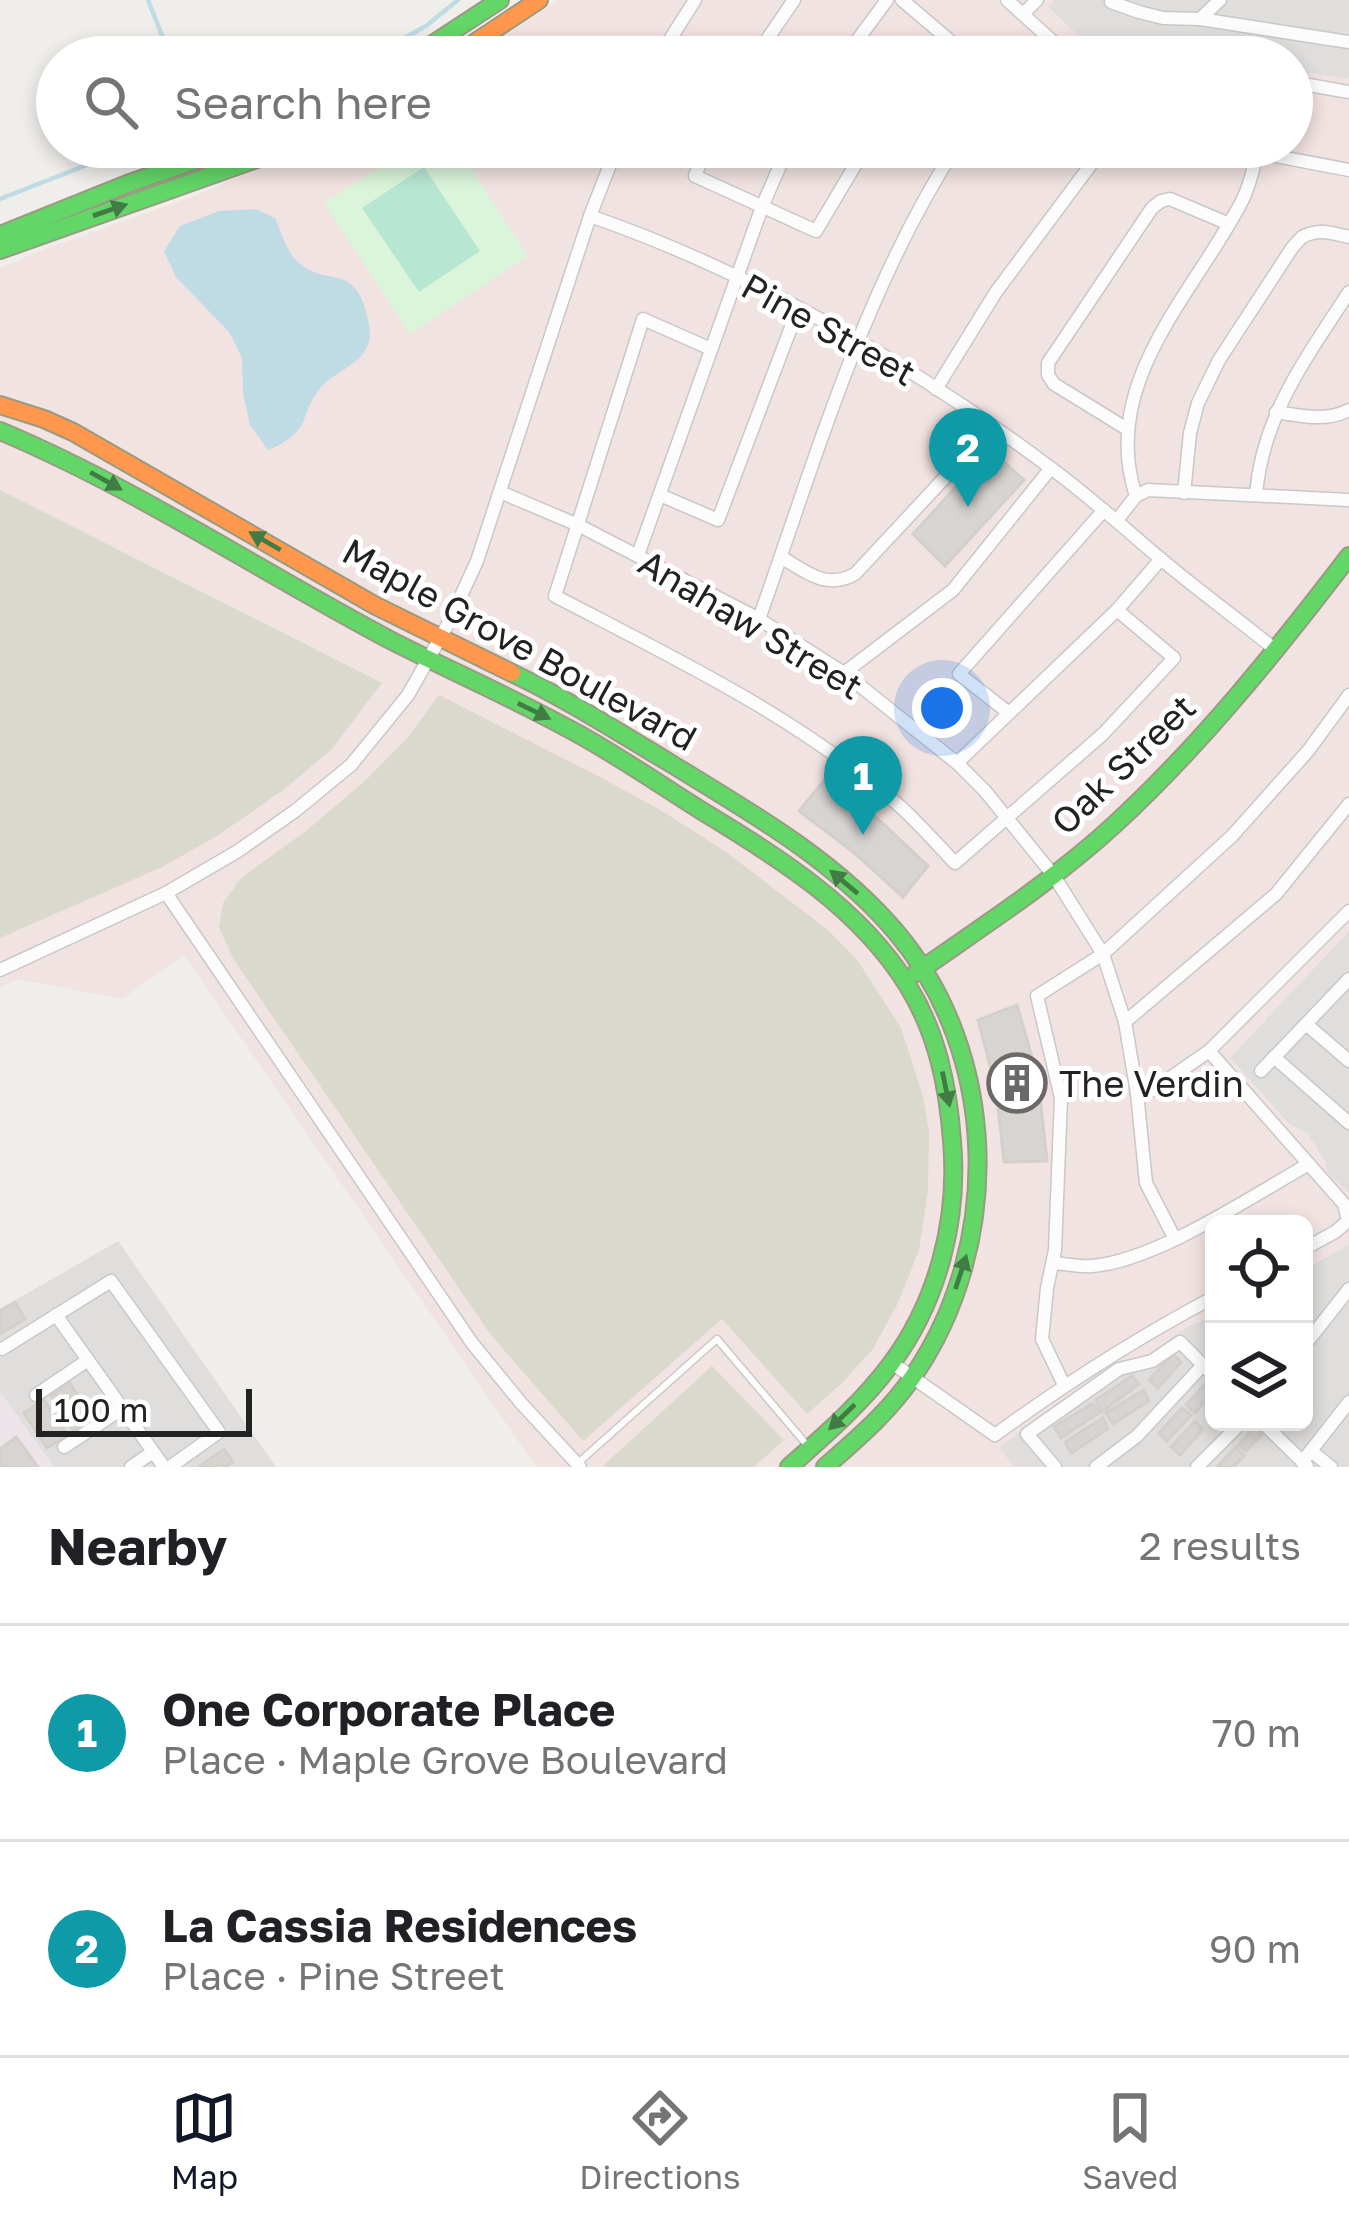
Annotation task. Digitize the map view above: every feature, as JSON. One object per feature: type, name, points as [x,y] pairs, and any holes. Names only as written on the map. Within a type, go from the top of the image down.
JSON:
[{"type":"street","points":[[445,36],[500,0]]},
{"type":"street","points":[[485,36],[539,0]]},
{"type":"street","points":[[672,36],[695,0]]},
{"type":"street","points":[[769,36],[794,0]]},
{"type":"street","points":[[860,36],[886,0]]},
{"type":"street","points":[[902,0],[944,36]]},
{"type":"street","points":[[1007,0],[1047,36]]},
{"type":"street","points":[[1023,14],[1037,0]]},
{"type":"street","points":[[1201,19],[1220,0]]},
{"type":"street","points":[[1112,1],[1163,18],[1201,19],[1349,41]]},
{"type":"street","points":[[1313,86],[1349,92]]},
{"type":"street","points":[[1313,162],[1349,170]]},
{"type":"street","points":[[0,236],[173,168]]},
{"type":"street","points":[[0,250],[228,168]]},
{"type":"street","points":[[0,970],[166,893],[276,824],[351,765],[408,695],[477,561],[609,168]]},
{"type":"street","points":[[698,168],[695,176],[816,232],[854,168]]},
{"type":"street","points":[[638,555],[779,168]]},
{"type":"street","points":[[759,620],[881,284],[944,168]]},
{"type":"street","points":[[936,389],[996,292],[1087,168]]},
{"type":"street","points":[[1136,496],[1128,470],[1126,429],[1133,400],[1161,332],[1246,194],[1253,168]]},
{"type":"street","points":[[1126,429],[1054,384],[1048,363],[1161,201],[1170,199],[1229,224]]},
{"type":"street","name":"Pine Street","points":[[590,216],[737,278],[936,389],[1051,468],[1277,651]]},
{"type":"street","points":[[1184,493],[1198,403],[1254,305],[1303,237],[1313,231],[1349,237]]},
{"type":"street","points":[[1256,494],[1259,463],[1276,412],[1349,292]]},
{"type":"street","points":[[660,495],[718,520],[798,309]]},
{"type":"street","points":[[711,349],[643,319],[555,596],[777,716],[904,810],[955,863],[1102,734],[1174,658],[1117,610]]},
{"type":"street","name":"Maple Grove Boulevard","points":[[0,405],[73,432],[440,639],[563,698],[754,813],[815,857],[898,934],[923,968],[961,1051],[977,1126],[979,1193],[965,1263],[942,1327],[912,1378],[825,1467]]},
{"type":"street","points":[[1276,412],[1323,418],[1349,410]]},
{"type":"street","points":[[781,557],[820,580],[844,580],[855,574],[993,426]]},
{"type":"street","name":"Maple Grove Boulevard","points":[[0,431],[60,456],[429,660],[558,722],[804,874],[883,948],[906,980],[940,1058],[954,1130],[954,1194],[942,1259],[922,1315],[892,1363],[789,1467]]},
{"type":"street","points":[[844,673],[953,590],[1051,468]]},
{"type":"street","points":[[1117,520],[1136,496],[1148,490],[1349,500]]},
{"type":"street","name":"Anahaw Street","points":[[500,492],[638,555],[759,620],[844,673],[957,763],[1009,817],[1054,876],[1103,954],[1125,1022],[1146,1183],[1175,1239]]},
{"type":"street","points":[[1009,713],[959,674],[1104,510]]},
{"type":"street","name":"Oak Street","points":[[906,980],[1054,876],[1113,826],[1277,651],[1349,556]]},
{"type":"street","points":[[957,763],[1117,610],[1161,559]]},
{"type":"street","points":[[1064,1384],[1042,1339],[1054,1263],[1060,1098],[1037,996],[1103,954],[1232,836],[1308,751],[1349,695]]},
{"type":"street","points":[[1125,1022],[1276,894],[1349,804]]},
{"type":"street","points":[[166,893],[472,1343],[579,1465]]},
{"type":"street","points":[[1137,1093],[1153,1090],[1209,1051],[1349,911]]},
{"type":"street","points":[[1261,1071],[1347,985]]},
{"type":"street","points":[[1306,1024],[1349,1061]]},
{"type":"street","points":[[1209,1051],[1343,1204],[1348,1220],[1313,1244]]},
{"type":"street","points":[[1274,1057],[1349,1123]]},
{"type":"street","points":[[1054,1263],[1093,1266],[1141,1254],[1309,1164]]},
{"type":"street","points":[[2,1349],[56,1315],[111,1281],[219,1432],[167,1467],[56,1315]]},
{"type":"street","points":[[1313,1335],[1349,1289]]},
{"type":"street","points":[[892,1363],[995,1435],[1064,1384],[1205,1302]]},
{"type":"street","points":[[1054,1467],[1028,1434],[1119,1369],[1152,1361],[1180,1342],[1203,1365],[1137,1436],[1096,1467]]},
{"type":"street","points":[[36,1396],[88,1360]]},
{"type":"street","points":[[1280,1467],[1304,1458],[1349,1402]]},
{"type":"street","points":[[64,1448],[122,1409]]},
{"type":"street","points":[[1197,1467],[1233,1431]]},
{"type":"street","points":[[1272,1431],[1304,1458],[1331,1467]]},
{"type":"street","points":[[130,1467],[153,1452]]},
{"type":"lane","points":[[579,1465],[717,1339],[810,1448]]},
{"type":"shaded area","points":[[558,0],[1054,0],[1048,7],[1079,36],[504,36]]},
{"type":"shaded area","points":[[1054,0],[1349,0],[1349,79],[1313,74],[1313,36],[1079,36],[1048,7]]},
{"type":"shaded area","points":[[1313,74],[1349,79],[1349,931],[1230,1058],[1289,1124],[1308,1134],[1328,1174],[1349,1193],[1349,1244],[1313,1265],[1313,1215],[1205,1215],[1205,1319],[1145,1356],[1119,1363],[999,1447],[1014,1467],[536,1467],[184,955],[122,999],[18,979],[0,987],[0,268],[259,168],[1313,168]]},
{"type":"shaded area","points":[[0,490],[382,683],[332,749],[217,836],[162,867],[0,938]]},
{"type":"shaded area","points":[[439,695],[600,777],[726,852],[828,930],[858,961],[901,1028],[923,1096],[929,1133],[928,1191],[919,1250],[873,1349],[807,1414],[722,1319],[583,1441],[491,1335],[234,960],[219,928],[223,903],[241,878],[365,781],[408,737]]},
{"type":"shaded area","points":[[1349,931],[1349,1193],[1328,1174],[1308,1134],[1289,1124],[1229,1057]]},
{"type":"shaded area","points":[[118,1241],[276,1467],[54,1467],[0,1392],[0,1309]]},
{"type":"shaded area","points":[[1349,1244],[1349,1467],[1014,1467],[998,1448],[1119,1362],[1145,1356],[1205,1319],[1205,1431],[1313,1431],[1313,1265]]},
{"type":"shaded area","points":[[712,1366],[784,1440],[754,1467],[605,1467],[604,1465]]},
{"type":"shaded area","points":[[0,1392],[54,1467],[0,1467]]},
{"type":"green space","points":[[378,168],[471,168],[528,256],[410,334],[324,203]]},
{"type":"green space","points":[[425,168],[480,251],[419,292],[362,208]]},
{"type":"water","points":[[255,209],[275,218],[287,246],[307,269],[339,278],[356,289],[370,329],[362,355],[316,393],[294,435],[268,450],[250,425],[242,358],[229,332],[176,277],[164,251],[180,226],[219,211]]},
{"type":"building","points":[[986,446],[1024,480],[945,566],[913,534]]},
{"type":"building","points":[[827,777],[928,866],[903,897],[799,811]]},
{"type":"building","name":"The Verdin","points":[[1017,1005],[1038,1078],[1047,1161],[1004,1162],[996,1088],[978,1020]]},
{"type":"building","points":[[15,1302],[25,1319],[0,1334],[0,1311]]},
{"type":"building","points":[[1173,1354],[1181,1362],[1158,1388],[1149,1380]]},
{"type":"building","points":[[1132,1376],[1139,1384],[1102,1412],[1096,1400]]},
{"type":"building","points":[[70,1383],[93,1418],[74,1431],[51,1396]]},
{"type":"building","points":[[1205,1384],[1205,1401],[1195,1413],[1186,1405]]},
{"type":"building","points":[[1144,1390],[1149,1401],[1113,1424],[1106,1413]]},
{"type":"building","points":[[44,1400],[67,1435],[47,1448],[24,1413]]},
{"type":"building","points":[[1092,1404],[1100,1412],[1061,1438],[1054,1427]]},
{"type":"building","points":[[1182,1408],[1191,1415],[1167,1441],[1159,1433]]},
{"type":"building","points":[[1103,1418],[1108,1429],[1071,1453],[1065,1442]]},
{"type":"building","points":[[1195,1421],[1203,1429],[1180,1455],[1171,1447]]},
{"type":"building","points":[[1251,1431],[1263,1433],[1246,1451],[1239,1445]]},
{"type":"building","points":[[16,1437],[38,1467],[0,1467],[0,1449]]},
{"type":"building","points":[[1236,1447],[1244,1456],[1233,1467],[1217,1467]]},
{"type":"building","points":[[224,1449],[233,1462],[225,1467],[198,1467]]},
{"type":"waterway","points":[[148,0],[162,36]]},
{"type":"waterway","points":[[408,36],[458,0]]},
{"type":"waterway","points":[[0,199],[79,168]]},
{"type":"traffic: fast","points":[[445,36],[500,0]]},
{"type":"traffic: fast","points":[[0,235],[173,168]]},
{"type":"traffic: fast","points":[[0,250],[231,168]]},
{"type":"traffic: fast","points":[[0,431],[100,478],[392,641],[604,749],[816,886],[888,958],[927,1022],[944,1080],[953,1170],[948,1229],[933,1286],[891,1364],[843,1418],[789,1467]]},
{"type":"traffic: fast","points":[[916,973],[1067,865],[1114,825],[1237,695],[1349,556]]},
{"type":"traffic: fast","points":[[512,673],[730,800],[846,882],[896,932],[930,981],[955,1035],[971,1092],[977,1151],[975,1210],[963,1268],[943,1323],[905,1388],[825,1467]]},
{"type":"traffic: slow","points":[[485,36],[539,0]]},
{"type":"traffic: slow","points":[[0,405],[73,432],[376,606],[512,673]]},
{"type":"place","name":"La Cassia Residences","points":[[968,507]]},
{"type":"place","name":"One Corporate Place","points":[[863,835]]},
{"type":"place","name":"The Verdin","points":[[1017,1083]]}]
